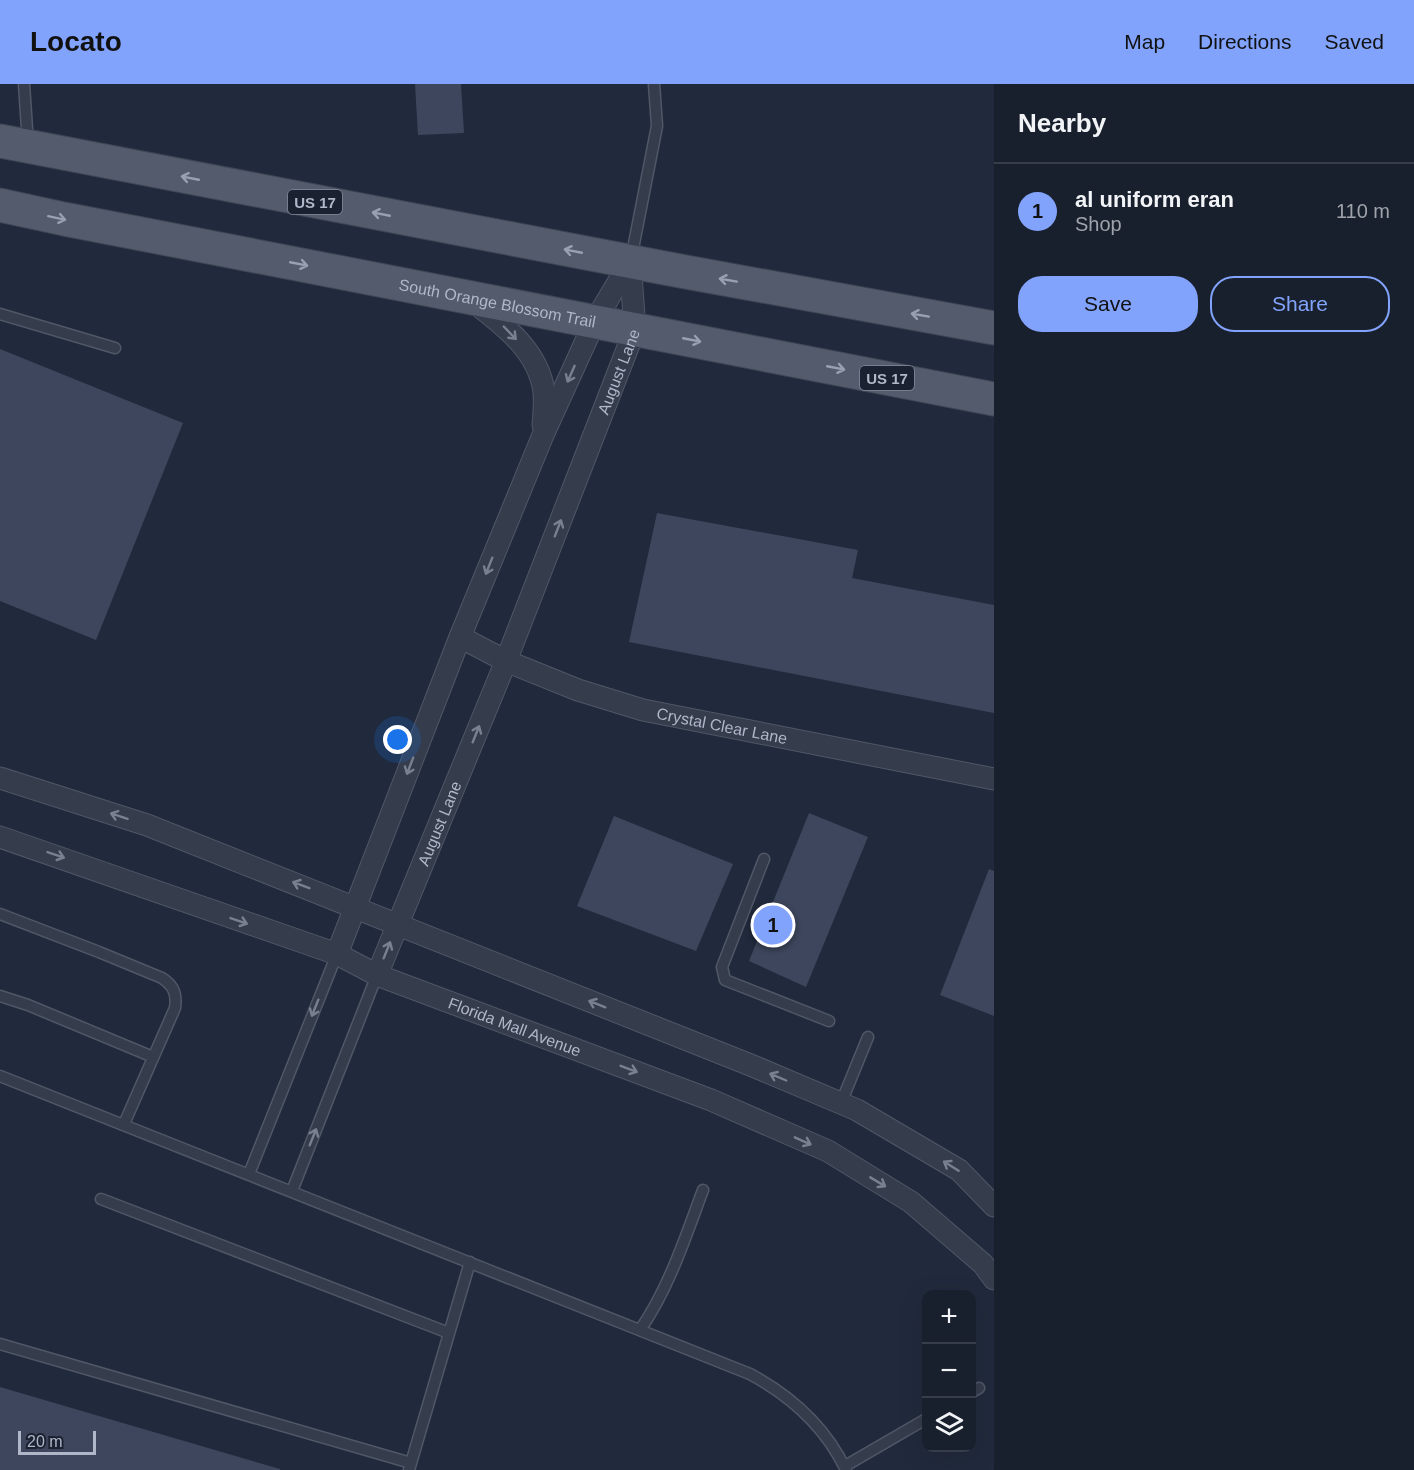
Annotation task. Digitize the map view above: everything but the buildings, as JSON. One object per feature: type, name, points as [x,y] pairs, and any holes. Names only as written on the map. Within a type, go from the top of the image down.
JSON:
[{"type":"main road","name":"US 17","points":[[14,144],[630,262]]},
{"type":"main road","name":"South Orange Blossom Trail","points":[[0,205],[994,399]]},
{"type":"main road","points":[[630,262],[986,327]]},
{"type":"street","points":[[337,954],[460,637],[543,435],[595,321],[630,262]]},
{"type":"street","name":"August Lane","points":[[377,975],[506,661],[635,329],[630,262]]},
{"type":"street","points":[[465,296],[501,323],[532,356],[541,378],[544,394],[543,435]]},
{"type":"street","name":"Crystal Clear Lane","points":[[460,637],[506,661],[578,690],[643,710],[994,779]]},
{"type":"street","points":[[0,778],[147,825],[841,1103],[857,1110],[959,1170],[994,1206]]},
{"type":"street","name":"Florida Mall Avenue","points":[[0,837],[337,954],[377,975],[711,1100],[828,1152],[911,1202],[983,1264],[994,1279]]},
{"type":"lane","points":[[14,144],[24,84]]},
{"type":"lane","points":[[630,262],[657,126],[654,84]]},
{"type":"lane","points":[[0,314],[116,348]]},
{"type":"lane","points":[[764,859],[722,967],[725,980],[829,1021]]},
{"type":"lane","points":[[0,914],[99,952],[170,983],[174,991],[175,1008],[124,1124]]},
{"type":"lane","points":[[249,1174],[337,954]]},
{"type":"lane","points":[[292,1191],[377,975]]},
{"type":"lane","points":[[0,996],[28,1005],[153,1057]]},
{"type":"lane","points":[[841,1103],[868,1037]]},
{"type":"lane","points":[[0,1076],[750,1374],[767,1383],[798,1407],[832,1445],[845,1468],[922,1422]]},
{"type":"lane","points":[[640,1330],[669,1279],[703,1190]]},
{"type":"lane","points":[[101,1199],[449,1334]]},
{"type":"lane","points":[[0,1344],[410,1467],[470,1262]]},
{"type":"place","name":"al uniform eran","points":[[773,925]]}]
